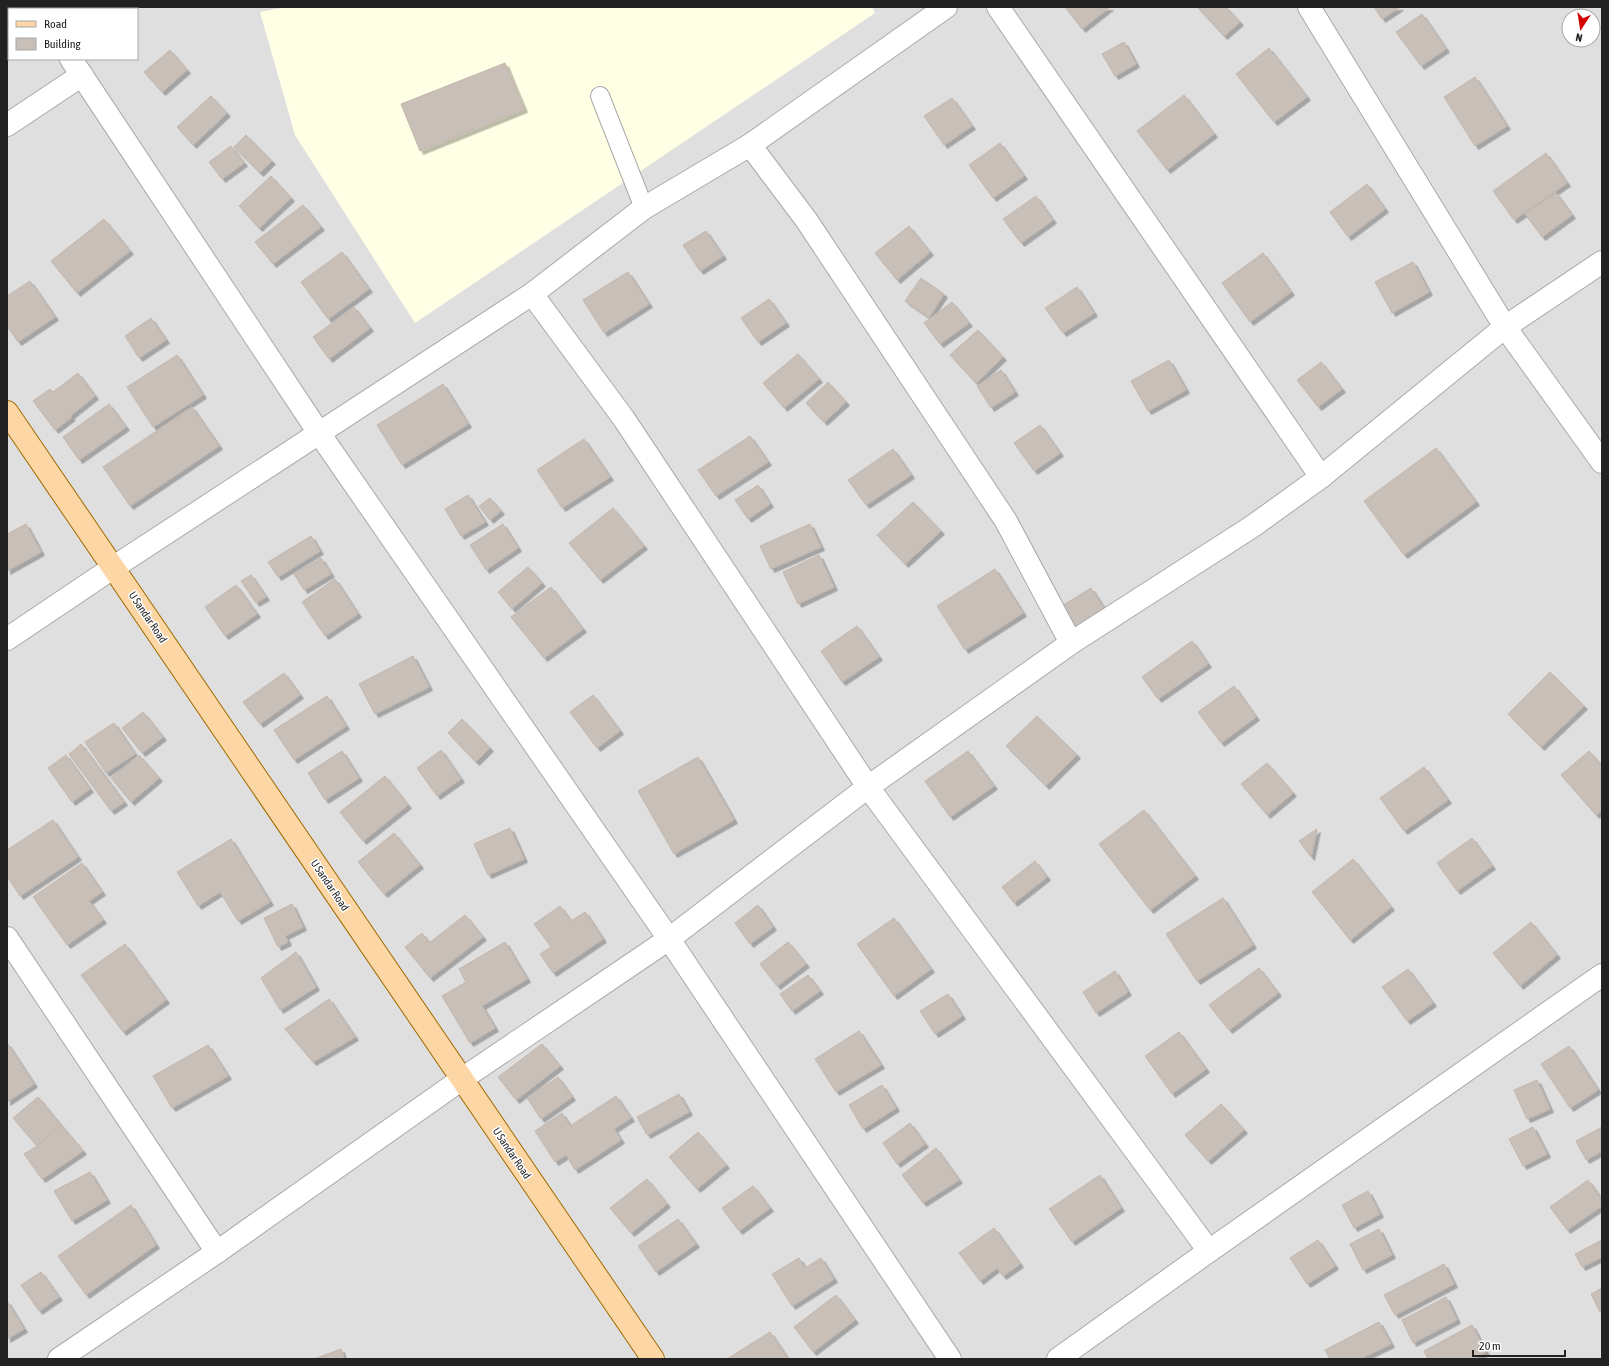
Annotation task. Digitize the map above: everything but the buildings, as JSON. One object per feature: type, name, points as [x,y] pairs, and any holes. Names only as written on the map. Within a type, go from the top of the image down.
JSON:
[{"type":"main road","name":"U Sandar Road","points":[[7,412],[653,1359]]},
{"type":"street","points":[[7,639],[114,567],[532,294],[644,208],[750,145],[946,7]]},
{"type":"street","points":[[998,7],[1321,477]]},
{"type":"street","points":[[1309,7],[1505,328],[1602,462]]},
{"type":"street","points":[[7,125],[76,67],[319,433],[669,939],[950,1359]]},
{"type":"street","points":[[750,145],[807,221],[1006,521],[1071,643]]},
{"type":"street","points":[[59,1359],[217,1252],[462,1079],[669,939],[868,787],[1071,643],[1253,526],[1321,477],[1505,328],[1602,262]]},
{"type":"street","points":[[532,294],[624,419],[868,787],[1208,1251]]},
{"type":"street","points":[[7,938],[217,1252]]},
{"type":"street","points":[[1058,1359],[1208,1251],[1602,976]]},
{"type":"lane","points":[[600,96],[644,208]]},
{"type":"shaded area","points":[[7,7],[1602,7],[1602,1359],[7,1359]]},
{"type":"shaded area","points":[[286,7],[872,7],[875,13],[415,323],[295,135],[260,12]]}]
